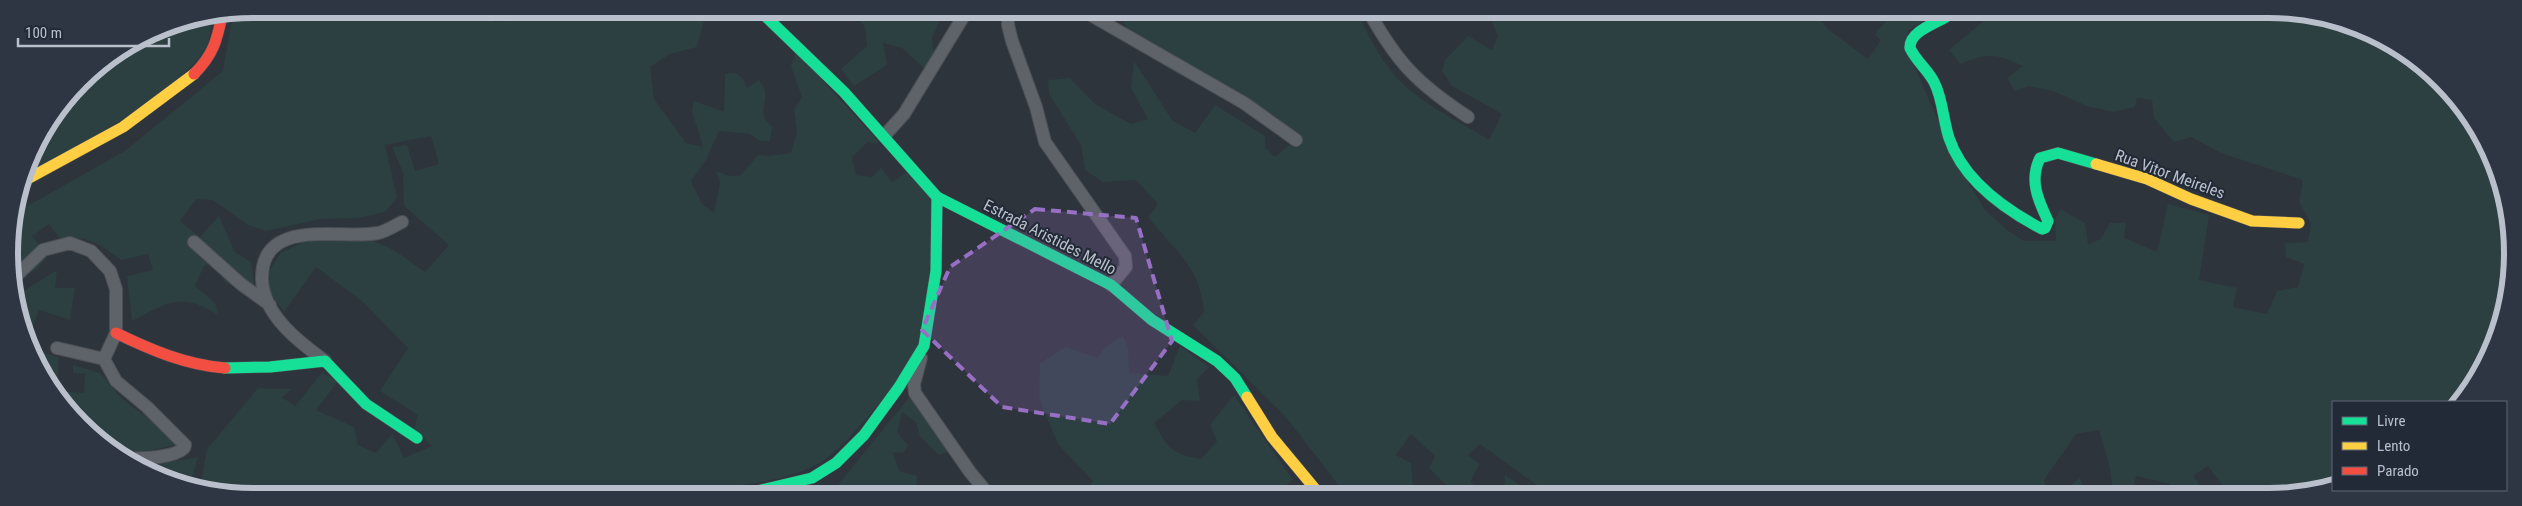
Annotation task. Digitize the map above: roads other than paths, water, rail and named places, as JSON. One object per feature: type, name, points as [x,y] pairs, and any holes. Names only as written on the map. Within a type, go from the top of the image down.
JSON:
[{"type":"street","name":"Estrada Aristides Mello","points":[[767,18],[844,92],[937,197],[1111,285],[1152,320],[1217,361],[1236,378],[1272,437],[1314,488]]},
{"type":"street","points":[[884,136],[904,114],[963,18]]},
{"type":"street","points":[[1008,18],[1012,41],[1036,107],[1045,142],[1126,256],[1126,267],[1111,285]]},
{"type":"street","points":[[1096,18],[1244,103],[1296,140]]},
{"type":"street","points":[[1372,18],[1384,39],[1415,79],[1435,96],[1468,117]]},
{"type":"street","name":"Rua Vitor Meireles","points":[[1944,18],[1914,37],[1910,45],[1911,52],[1927,70],[1935,85],[1950,140],[1967,169],[1982,190],[2012,214],[2042,229],[2045,228],[2048,222],[2037,199],[2034,171],[2040,158],[2058,153],[2147,179],[2191,199],[2252,221],[2299,223]]},
{"type":"street","points":[[30,178],[123,128],[190,78],[208,60],[218,40],[221,20]]},
{"type":"street","points":[[937,197],[936,271],[924,346],[914,384],[915,393],[983,488]]},
{"type":"street","points":[[402,222],[376,233],[313,233],[289,238],[275,246],[262,265],[262,286],[270,305],[282,324],[299,342],[325,361],[366,404],[417,438]]},
{"type":"street","points":[[194,242],[241,284],[270,305]]},
{"type":"street","points":[[19,273],[43,250],[70,244],[91,251],[110,271],[116,289],[116,333],[104,359]]},
{"type":"street","points":[[116,333],[155,352],[212,367],[265,368],[325,361]]},
{"type":"street","points":[[770,488],[812,478],[836,463],[864,435],[899,387],[924,346]]},
{"type":"street","points":[[57,348],[104,359],[116,381],[185,444],[184,448],[178,453],[138,458]]}]
